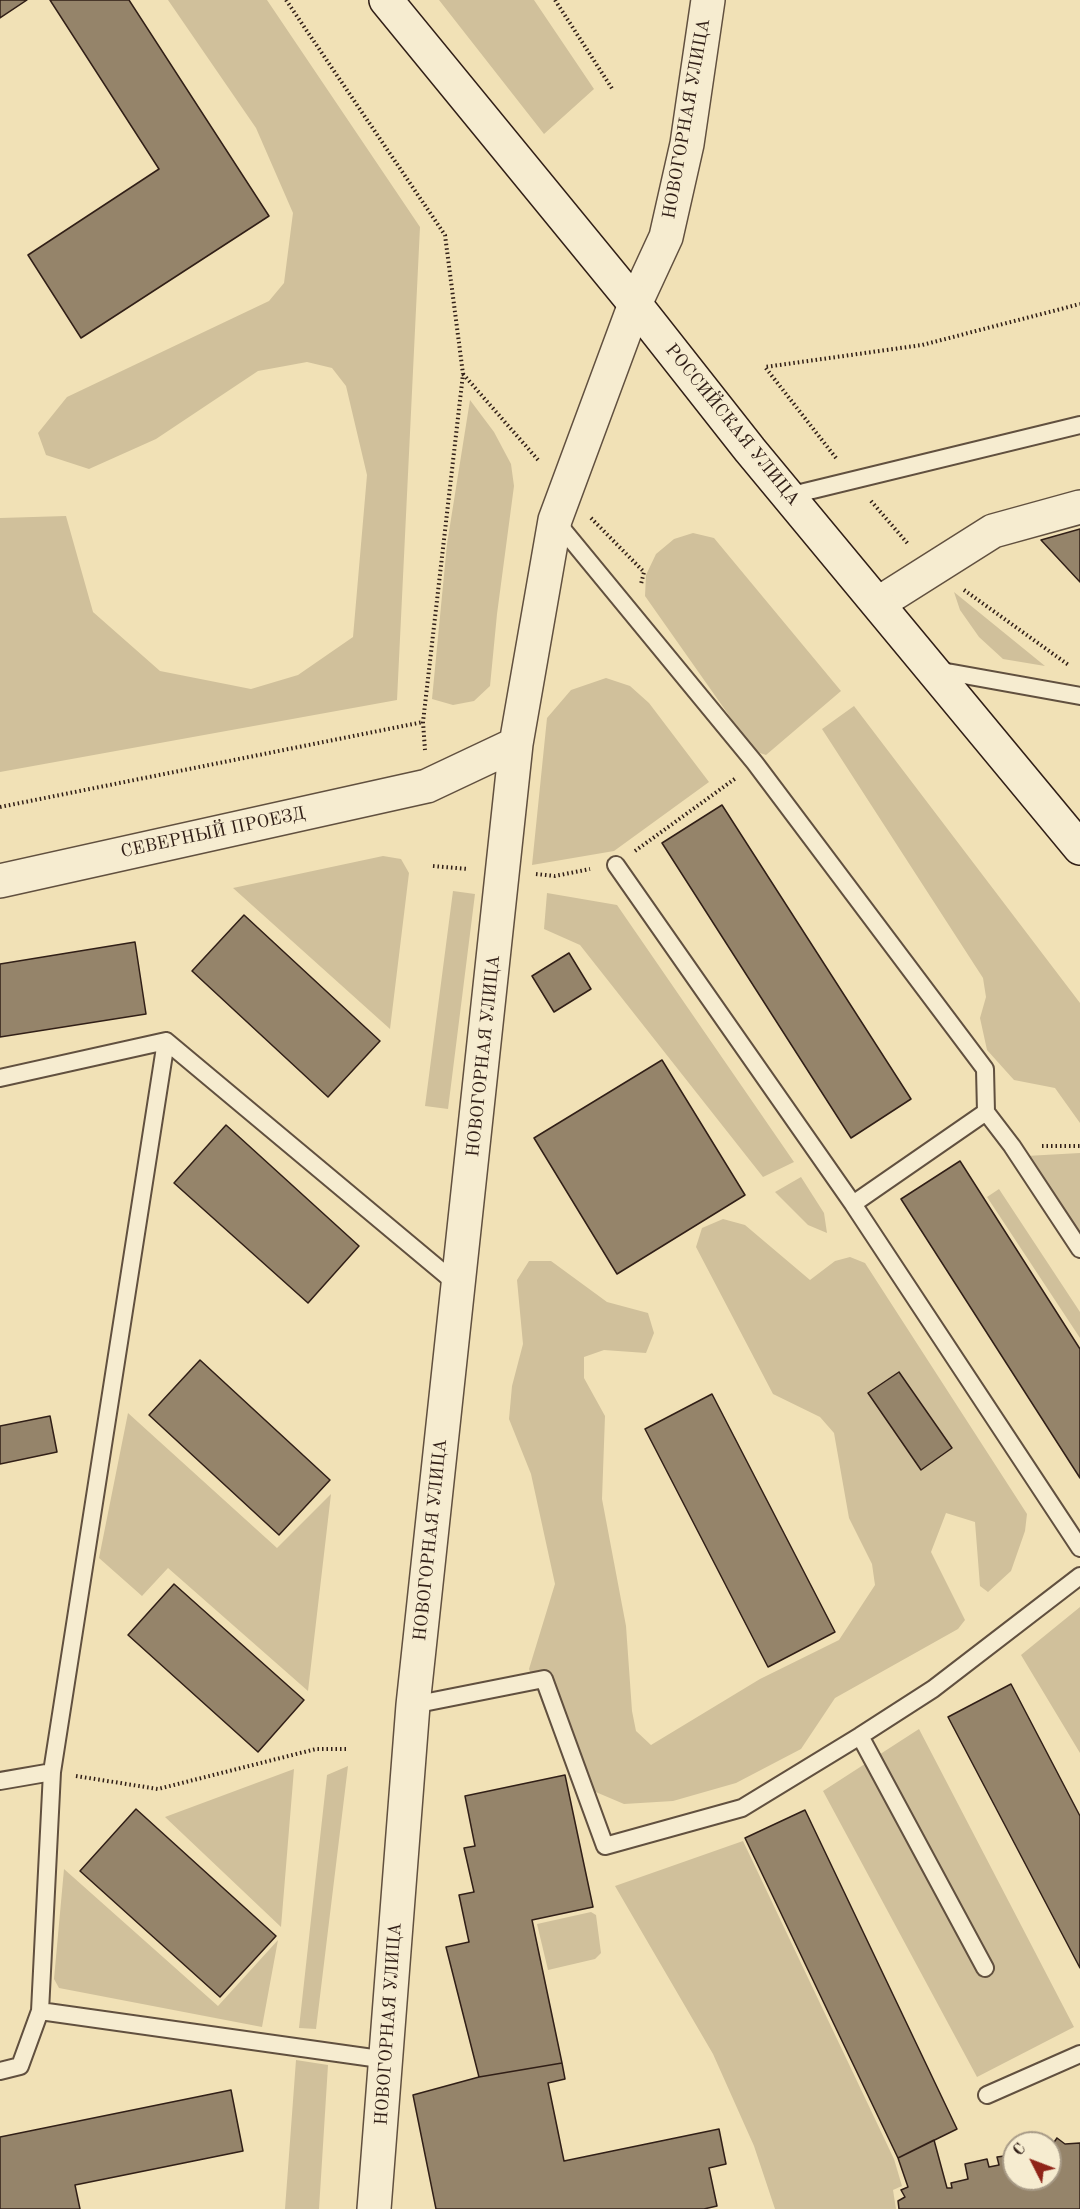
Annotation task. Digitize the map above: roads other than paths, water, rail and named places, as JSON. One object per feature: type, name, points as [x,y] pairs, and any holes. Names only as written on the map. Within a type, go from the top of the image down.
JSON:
[{"type":"street","name":"РОССИЙСКАЯ УЛИЦА","points":[[386,0],[635,304],[788,496],[1080,848]]},
{"type":"street","name":"НОВОГОРНАЯ УЛИЦА","points":[[374,2209],[413,1705],[516,744],[555,520],[635,304],[666,237],[687,144],[708,0]]},
{"type":"street","points":[[879,603],[993,531],[1080,507]]},
{"type":"street","name":"СЕВЕРНЫЙ ПРОЕЗД","points":[[0,880],[427,786],[516,744]]},
{"type":"lane","points":[[788,496],[1080,425]]},
{"type":"lane","points":[[555,520],[755,764],[985,1070],[986,1112],[1080,1249]]},
{"type":"lane","points":[[934,670],[1080,696]]},
{"type":"lane","points":[[616,865],[853,1204],[1080,1548]]},
{"type":"lane","points":[[166,1041],[458,1285]]},
{"type":"lane","points":[[0,1078],[166,1041]]},
{"type":"lane","points":[[0,2071],[20,2066],[39,2011],[52,1772],[166,1041]]},
{"type":"lane","points":[[853,1204],[986,1112]]},
{"type":"lane","points":[[413,1705],[544,1679],[605,1846],[742,1808],[933,1689],[1080,1576]]},
{"type":"lane","points":[[860,1736],[985,1968]]},
{"type":"lane","points":[[0,1781],[52,1772]]},
{"type":"lane","points":[[39,2011],[387,2060]]},
{"type":"lane","points":[[987,2096],[1080,2054]]}]
